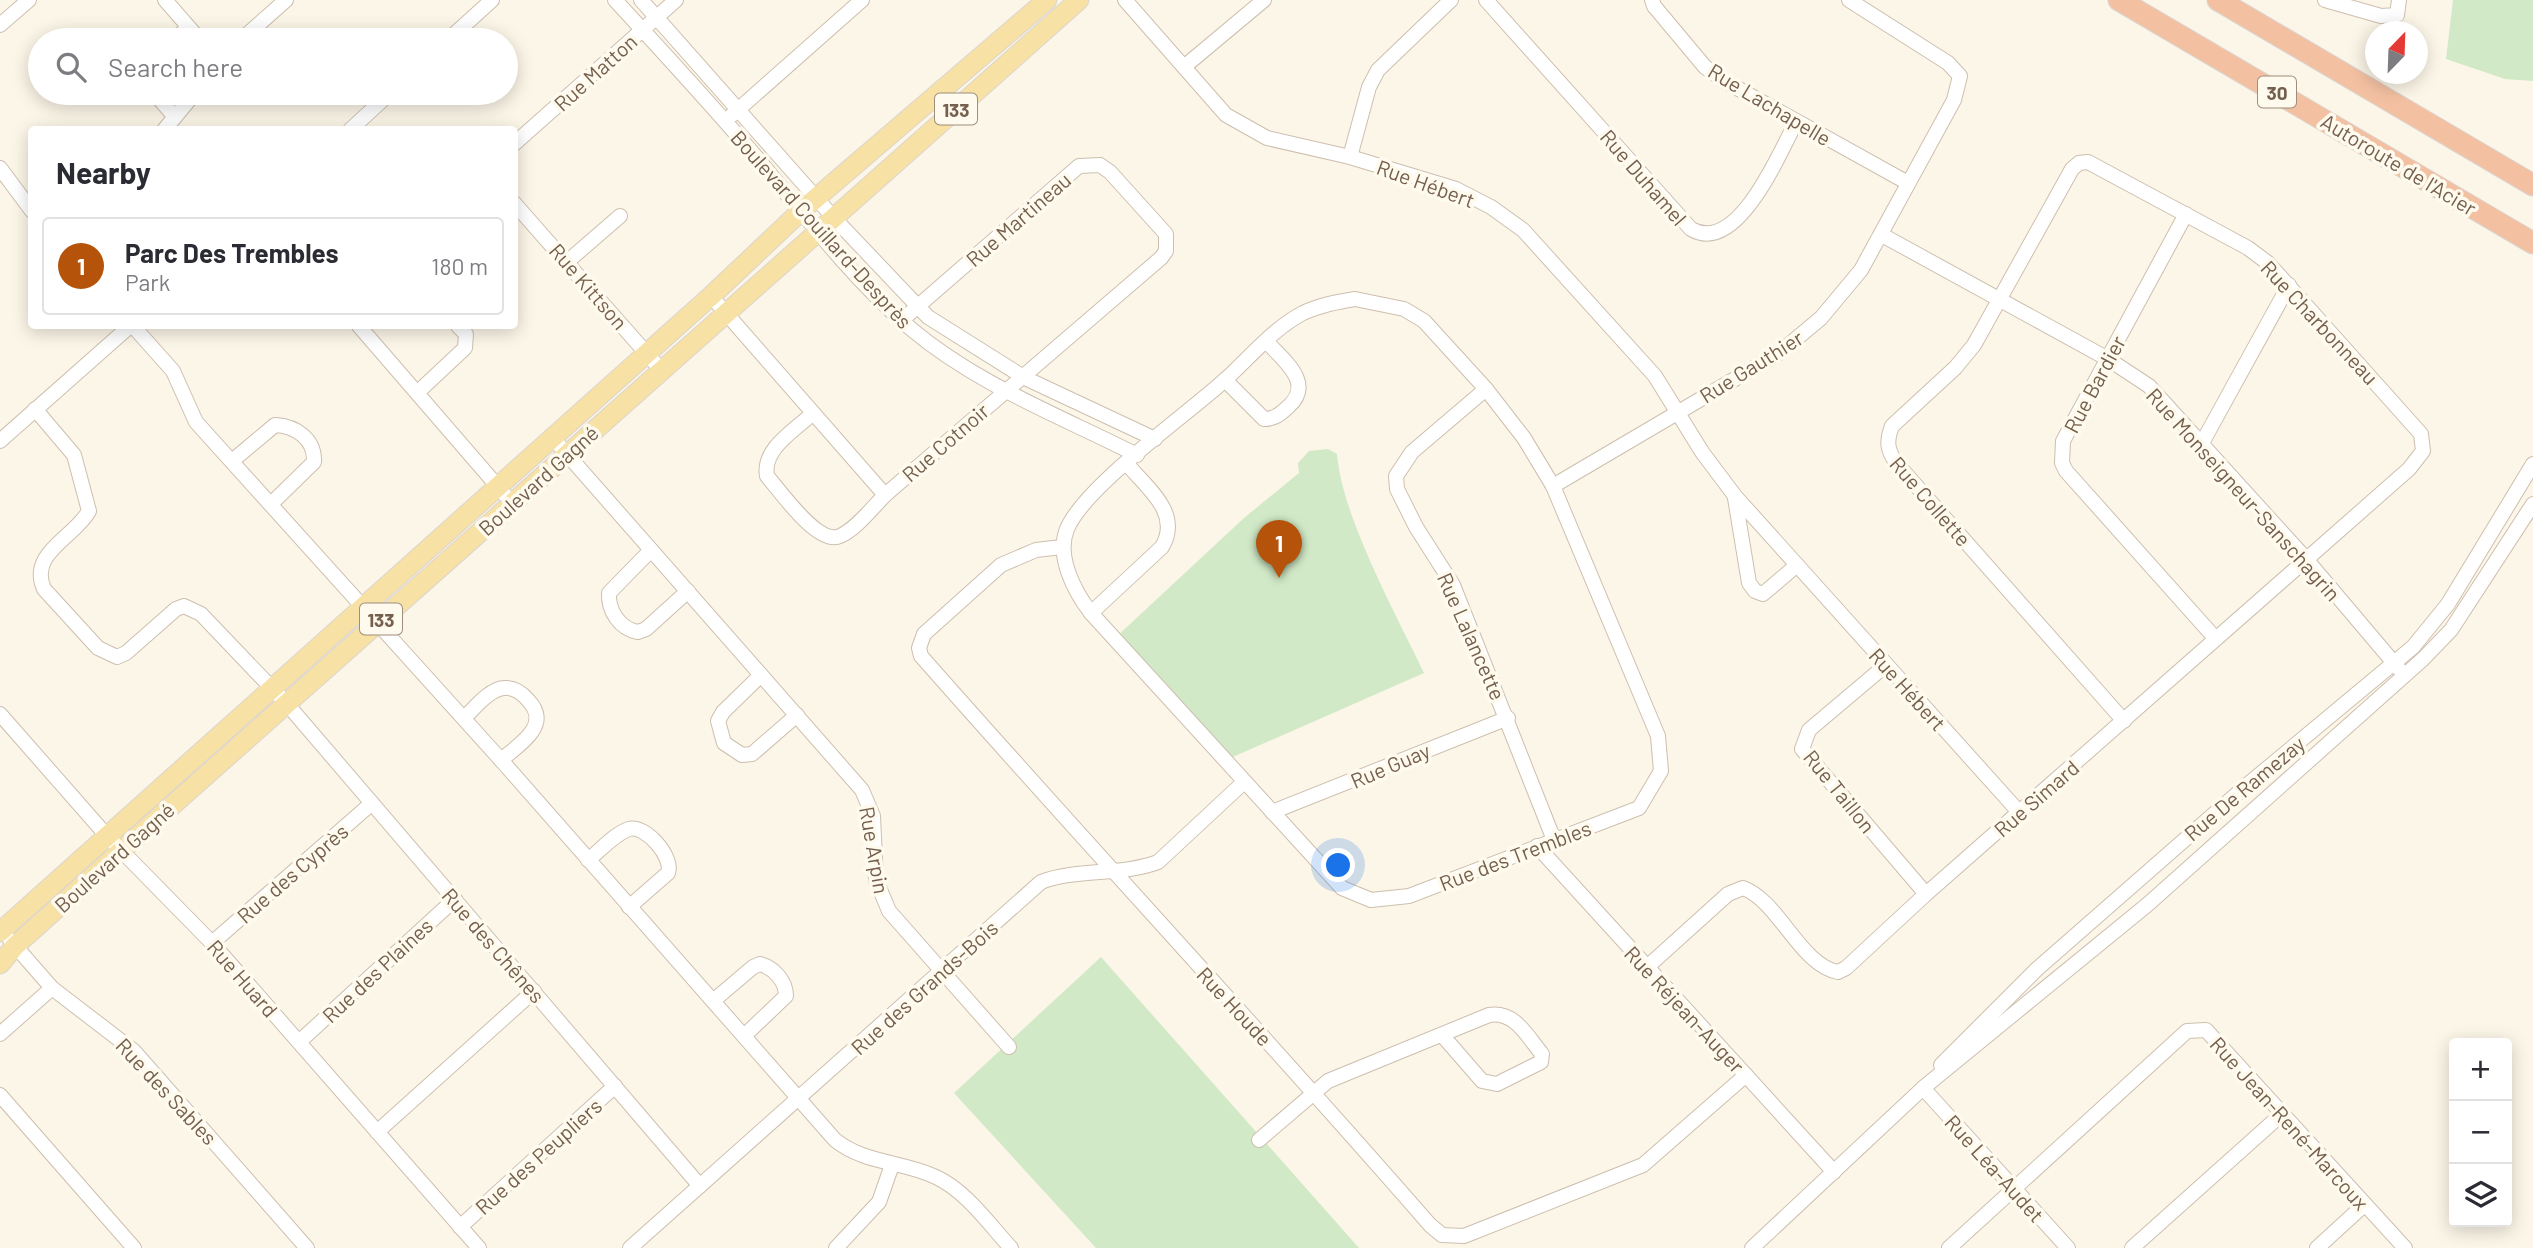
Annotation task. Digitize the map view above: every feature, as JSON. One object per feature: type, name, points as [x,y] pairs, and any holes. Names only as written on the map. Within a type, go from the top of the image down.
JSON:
[{"type":"highway","name":"Autoroute de l'Acier","points":[[2119,0],[2533,243]]},
{"type":"highway","name":"30","points":[[2218,0],[2533,185]]},
{"type":"main road","name":"Boulevard Gagné","points":[[1,930],[551,436],[711,296],[808,204],[1047,0]]},
{"type":"main road","name":"Boulevard Gagné","points":[[0,964],[15,946],[122,850],[1079,0]]},
{"type":"street","points":[[0,25],[29,0]]},
{"type":"street","points":[[164,0],[188,27]]},
{"type":"street","points":[[254,28],[286,0]]},
{"type":"street","points":[[461,28],[492,0]]},
{"type":"street","name":"Boulevard Couillard-Desprès","points":[[615,0],[726,121],[808,204],[902,320],[949,356],[1005,390],[1132,459]]},
{"type":"street","name":"Boulevard Couillard-Desprès","points":[[640,0],[739,109],[808,204]]},
{"type":"street","name":"Rue Matton","points":[[518,140],[676,0]]},
{"type":"street","points":[[726,121],[862,0]]},
{"type":"street","name":"Rue Hébert","points":[[1125,0],[1226,115],[1246,129],[1267,138],[1350,157],[1456,189],[1491,207],[1523,230],[1655,376],[1735,496],[2019,812]]},
{"type":"street","points":[[1185,66],[1264,0]]},
{"type":"street","points":[[1350,157],[1369,87],[1378,70],[1451,0]]},
{"type":"street","name":"Rue Duhamel","points":[[1486,0],[1690,229],[1702,236],[1718,233],[1739,217],[1759,192],[1796,122]]},
{"type":"street","name":"Rue Lachapelle","points":[[1652,0],[1654,6],[1705,67],[1726,82],[1908,183]]},
{"type":"street","name":"Rue Gauthier","points":[[1553,486],[1763,363],[1801,337],[1849,286],[1882,235],[1959,86],[1960,76],[1948,63],[1849,0]]},
{"type":"street","points":[[2325,0],[2359,5],[2381,16],[2397,15],[2399,0]]},
{"type":"street","points":[[164,105],[175,117]]},
{"type":"street","points":[[167,126],[185,105]]},
{"type":"street","points":[[353,126],[377,105]]},
{"type":"street","name":"Rue Charbonneau","points":[[2079,163],[2099,166],[2248,248],[2269,263],[2421,434],[2423,451]]},
{"type":"street","name":"Rue Collette","points":[[2079,163],[2072,169],[1974,345],[1955,368],[1892,426],[1887,439],[1888,453],[2124,721]]},
{"type":"street","name":"Rue Martineau","points":[[902,320],[1079,166],[1100,165],[1110,172],[1166,234],[1166,251],[1025,378],[1005,390]]},
{"type":"street","points":[[0,169],[28,206]]},
{"type":"street","name":"Rue Kittson","points":[[518,207],[662,371]]},
{"type":"street","name":"Rue Bardier","points":[[2186,214],[2063,441],[2062,463],[2215,638]]},
{"type":"street","points":[[568,261],[620,216]]},
{"type":"street","name":"Boulevard Couillard-Desprès","points":[[825,224],[917,307],[1025,378],[1155,439]]},
{"type":"street","name":"Rue Monseigneur-Sanschagrin","points":[[1882,235],[2108,359],[2149,386],[2306,559],[2404,675]]},
{"type":"street","points":[[2202,443],[2290,285]]},
{"type":"street","name":"Rue Cotnoir","points":[[711,296],[724,315],[886,495]]},
{"type":"street","name":"Rue des Trembles","points":[[1354,299],[1381,303],[1404,309],[1424,321],[1486,389],[1524,438],[1553,486],[1658,736],[1661,771],[1639,807],[1409,896],[1371,900],[1342,888],[1091,612],[1073,583],[1062,547],[1068,527],[1083,506],[1132,459],[1225,380],[1266,341],[1301,314],[1329,303],[1354,299]]},
{"type":"street","points":[[0,440],[128,329]]},
{"type":"street","points":[[135,329],[173,371],[191,416],[464,718],[843,1147],[892,1165],[915,1169],[950,1186],[1011,1248]]},
{"type":"street","points":[[362,329],[512,503]]},
{"type":"street","points":[[418,392],[465,348],[466,334],[461,329]]},
{"type":"street","points":[[1225,380],[1264,419],[1278,416],[1297,399],[1301,386],[1298,377],[1266,341]]},
{"type":"street","name":"Rue Lalancette","points":[[1486,389],[1412,452],[1396,477],[1400,499],[1453,585],[1508,718],[1554,840]]},
{"type":"street","name":"Rue Cotnoir","points":[[812,414],[768,455],[765,466],[767,476],[817,532],[828,538],[841,536],[1005,390]]},
{"type":"street","name":"Rue des Chênes","points":[[35,409],[74,455],[89,511],[43,560],[40,579],[44,589],[98,648],[117,657],[126,653],[176,609],[184,606],[193,608],[287,704],[701,1186]]},
{"type":"street","points":[[232,461],[275,425],[294,429],[307,440],[314,454],[314,463],[271,504]]},
{"type":"street","name":"Rue Arpin","points":[[551,436],[862,790],[873,816],[876,880],[881,898],[889,911],[1009,1047]]},
{"type":"street","name":"Rue Simard","points":[[1646,968],[1728,894],[1742,888],[1757,898],[1822,966],[1838,972],[1846,968],[1926,894],[2409,469],[2423,451]]},
{"type":"street","points":[[1091,612],[1166,540],[1167,510],[1132,459]]},
{"type":"street","name":"Rue De Ramezay","points":[[1923,1088],[1956,1047],[2113,901],[2393,663],[2438,619],[2533,464]]},
{"type":"street","name":"Rue Hébert","points":[[1735,496],[1749,583],[1755,591],[1763,594],[1772,589],[1797,565]]},
{"type":"street","name":"Rue De Ramezay","points":[[1752,1248],[1923,1088],[2130,918],[2263,803],[2404,675],[2451,629],[2533,504]]},
{"type":"street","name":"Rue Houde","points":[[1062,547],[1037,550],[1001,565],[925,634],[919,648],[921,656],[1110,871],[1313,1091],[1430,1225],[1442,1235],[1454,1238],[1643,1166],[1745,1075]]},
{"type":"street","points":[[651,550],[609,593],[610,610],[624,627],[638,632],[646,629],[688,592]]},
{"type":"street","name":"Rue Taillon","points":[[1886,664],[1809,730],[1802,749],[1926,894]]},
{"type":"street","points":[[761,675],[723,712],[718,721],[724,743],[743,755],[752,754],[797,715]]},
{"type":"street","points":[[464,718],[494,691],[515,690],[525,697],[538,718],[535,728],[501,760]]},
{"type":"street","name":"Rue Huard","points":[[0,714],[107,836],[212,943],[479,1248]]},
{"type":"street","name":"Rue Guay","points":[[1272,812],[1508,718]]},
{"type":"street","name":"Rue des Grands-Bois","points":[[632,1247],[1041,882],[1061,876],[1143,868],[1158,862],[1244,782]]},
{"type":"street","points":[[2246,786],[2263,803]]},
{"type":"street","name":"Rue des Cyprès","points":[[212,943],[372,803]]},
{"type":"street","points":[[588,860],[625,830],[633,828],[639,829],[662,849],[669,861],[668,873],[629,907]]},
{"type":"street","name":"Rue Réjean-Auger","points":[[1537,846],[1834,1172]]},
{"type":"street","name":"Rue des Plaines","points":[[299,1042],[455,899]]},
{"type":"street","points":[[2113,901],[2130,918]]},
{"type":"street","name":"Rue des Sables","points":[[1,930],[52,988],[134,1051],[307,1248]]},
{"type":"street","points":[[713,1001],[753,967],[760,964],[774,971],[784,983],[786,996],[744,1036]]},
{"type":"street","points":[[0,1034],[52,988]]},
{"type":"street","points":[[377,1132],[534,991]]},
{"type":"street","points":[[1259,1140],[1313,1091],[1328,1081],[1489,1015],[1507,1015],[1542,1054],[1541,1062],[1490,1085],[1482,1081],[1442,1035]]},
{"type":"street","name":"Rue Jean-René-Marcoux","points":[[2014,1189],[2187,1031],[2194,1028],[2206,1030],[2405,1248]]},
{"type":"street","name":"Rue des Peupliers","points":[[460,1227],[615,1086]]},
{"type":"street","name":"Rue Léa-Audet","points":[[1923,1088],[2068,1248]]},
{"type":"street","points":[[0,1095],[134,1248]]},
{"type":"street","points":[[2132,1248],[2283,1112]]},
{"type":"street","points":[[836,1248],[879,1202],[892,1165]]},
{"type":"street","points":[[1949,1248],[2014,1189]]},
{"type":"street","points":[[2317,1248],[2364,1205]]},
{"type":"green space","points":[[2453,0],[2533,0],[2533,81],[2505,79],[2446,59]]},
{"type":"green space","points":[[1328,449],[1337,454],[1341,479],[1359,535],[1424,673],[1226,760],[1115,638],[1244,518],[1299,473],[1298,463],[1309,451]]},
{"type":"green space","points":[[1101,957],[1359,1248],[1096,1248],[954,1093]]},
{"type":"place","name":"Parc Des Trembles","points":[[1279,578]]}]
